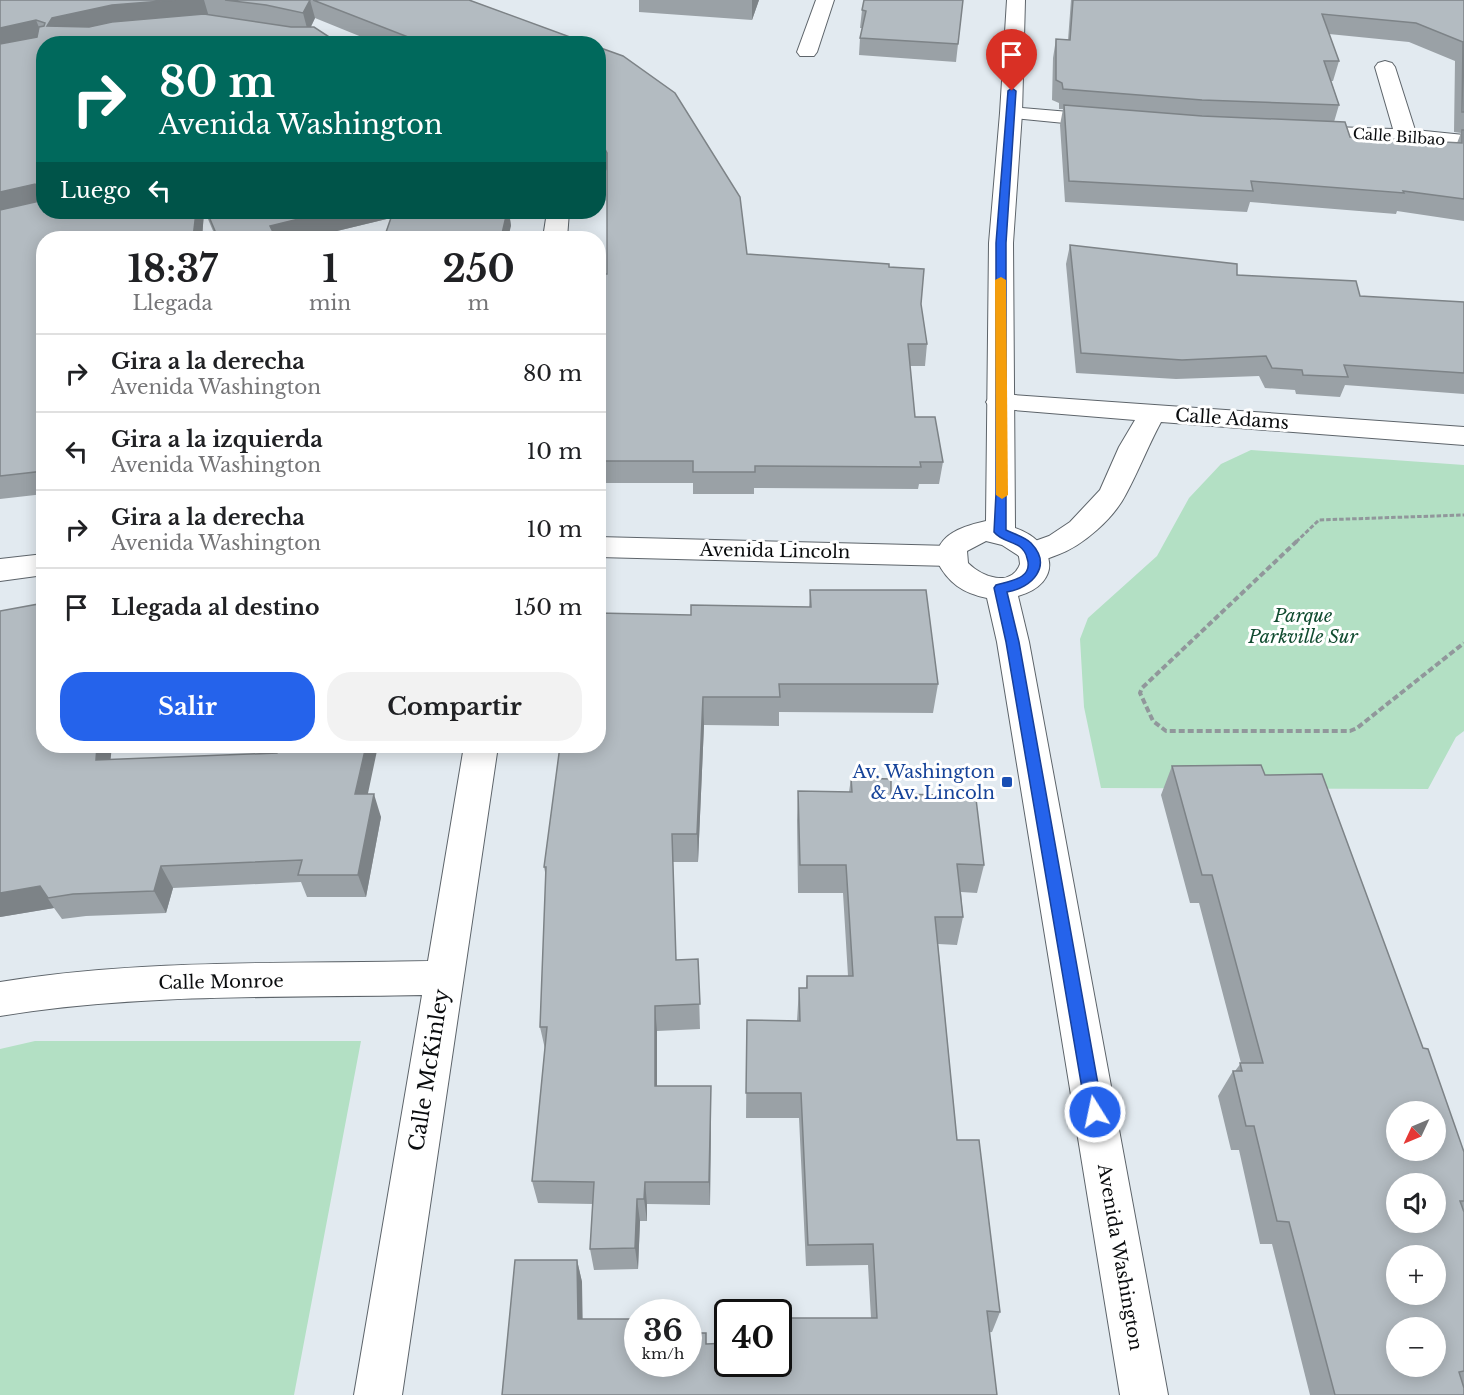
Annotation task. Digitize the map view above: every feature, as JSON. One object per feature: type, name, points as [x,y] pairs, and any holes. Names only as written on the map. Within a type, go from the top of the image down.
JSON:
[{"type":"street","points":[[807,52],[825,0]]},
{"type":"street","points":[[1000,532],[1002,493],[1001,243],[1011,113],[1016,0]]},
{"type":"street","points":[[1385,67],[1407,136]]},
{"type":"street","points":[[1011,113],[1127,122]]},
{"type":"street","name":"Calle Bilbao","points":[[1279,131],[1407,136],[1464,142]]},
{"type":"street","name":"Calle Adams","points":[[1000,402],[1464,436]]},
{"type":"street","points":[[1032,553],[1060,543],[1080,529],[1112,494],[1132,447],[1153,413]]},
{"type":"street","points":[[986,531],[1000,532],[1025,544],[1032,553],[1035,563],[1033,573],[1025,581],[1014,586],[1000,588],[971,582],[960,575],[953,566],[951,556],[954,546],[961,538],[972,533],[986,531]]},
{"type":"street","name":"Avenida Lincoln","points":[[606,547],[951,556]]},
{"type":"street","points":[[0,570],[36,565]]},
{"type":"street","name":"Avenida Washington","points":[[1000,588],[1013,642],[1144,1395]]},
{"type":"street","name":"Calle McKinley","points":[[378,1395],[480,753]]},
{"type":"street","name":"Calle Monroe","points":[[0,999],[42,992],[152,983],[443,978]]},
{"type":"path","points":[[1464,514],[1319,520],[1142,688],[1140,693],[1153,721],[1166,731],[1350,731],[1357,728],[1464,643]]},
{"type":"green space","name":"Parque Parkville Sur","points":[[1251,450],[1464,465],[1464,731],[1456,737],[1428,789],[1101,788],[1084,707],[1080,639],[1088,618],[1157,556],[1189,498],[1221,464]]},
{"type":"green space","points":[[35,1041],[361,1041],[294,1395],[0,1395],[0,1049]]},
{"type":"building","points":[[0,0],[175,0],[112,5],[52,18],[47,26],[89,27],[112,22],[204,14],[291,27],[314,27],[328,36],[37,36],[39,27],[44,26],[45,23],[36,20],[0,28]]},
{"type":"building","points":[[225,0],[310,0],[303,13],[266,5]]},
{"type":"building","points":[[313,0],[469,0],[567,36],[405,36]]},
{"type":"building","points":[[864,0],[963,0],[958,44],[860,38],[866,11],[862,10]]},
{"type":"building","points":[[1073,0],[1464,0],[1464,112],[1462,112],[1463,42],[1416,23],[1322,14],[1339,61],[1324,61],[1339,105],[1202,100],[1063,89],[1062,83],[1056,80],[1056,39],[1070,40]]},
{"type":"building","points":[[36,37],[36,186],[35,184],[0,192],[0,44]]},
{"type":"building","points":[[606,50],[623,56],[675,93],[740,197],[747,254],[889,264],[889,267],[924,269],[921,304],[927,344],[908,344],[915,417],[935,417],[943,462],[920,462],[921,467],[755,466],[755,472],[693,472],[693,461],[606,461]]},
{"type":"building","points":[[1064,105],[1202,116],[1345,122],[1350,137],[1462,143],[1462,130],[1464,130],[1464,199],[1403,191],[1404,193],[1251,181],[1253,191],[1069,181]]},
{"type":"building","points":[[36,202],[36,219],[195,219],[194,231],[36,231],[36,472],[0,476],[0,210]]},
{"type":"building","points":[[210,219],[298,219],[270,226],[272,231],[215,231]]},
{"type":"building","points":[[391,219],[505,219],[503,231],[386,231]]},
{"type":"building","points":[[1070,245],[1237,264],[1237,275],[1356,281],[1360,296],[1464,302],[1464,373],[1344,365],[1348,377],[1303,375],[1302,370],[1272,368],[1266,356],[1182,360],[1081,353]]},
{"type":"building","points":[[810,590],[926,590],[938,684],[779,684],[780,697],[703,697],[697,834],[672,834],[676,960],[698,959],[700,1004],[655,1006],[655,1086],[711,1086],[709,1182],[645,1182],[644,1199],[637,1199],[635,1248],[590,1249],[594,1182],[532,1181],[547,1027],[540,1027],[546,867],[544,867],[559,753],[606,753],[606,613],[691,615],[691,605],[811,607]]},
{"type":"building","points":[[36,604],[36,753],[96,753],[96,760],[277,753],[364,753],[355,794],[374,794],[358,875],[298,875],[302,860],[161,866],[154,891],[73,894],[48,898],[40,886],[0,893],[0,611]]},
{"type":"building","points":[[1261,765],[1265,775],[1322,774],[1423,1048],[1428,1049],[1464,1152],[1464,1201],[1460,1201],[1464,1212],[1464,1371],[1459,1372],[1464,1395],[1335,1395],[1289,1222],[1277,1221],[1254,1126],[1246,1126],[1233,1071],[1242,1071],[1240,1063],[1263,1063],[1212,875],[1202,875],[1172,766]]},
{"type":"building","points":[[851,778],[891,779],[891,794],[947,795],[948,799],[976,799],[984,865],[957,864],[963,917],[935,917],[957,1140],[979,1140],[1000,1312],[987,1311],[997,1395],[502,1395],[515,1260],[577,1260],[578,1319],[624,1319],[624,1377],[702,1377],[702,1333],[706,1333],[706,1344],[714,1344],[714,1377],[792,1377],[792,1318],[877,1318],[873,1244],[808,1245],[801,1093],[746,1093],[747,1020],[800,1021],[799,988],[807,988],[807,976],[853,976],[846,865],[800,865],[798,791],[852,792]]},
{"type":"slow traffic","points":[[1001,280],[1002,495]]},
{"type":"place","name":"Av. Washington & Av. Lincoln","points":[[1007,782]]},
{"type":"route","points":[[1012,91],[1001,243],[1002,493],[1000,532],[1025,544],[1032,553],[1035,563],[1033,573],[1025,581],[1014,586],[1000,588],[1013,642],[1095,1112]]}]
